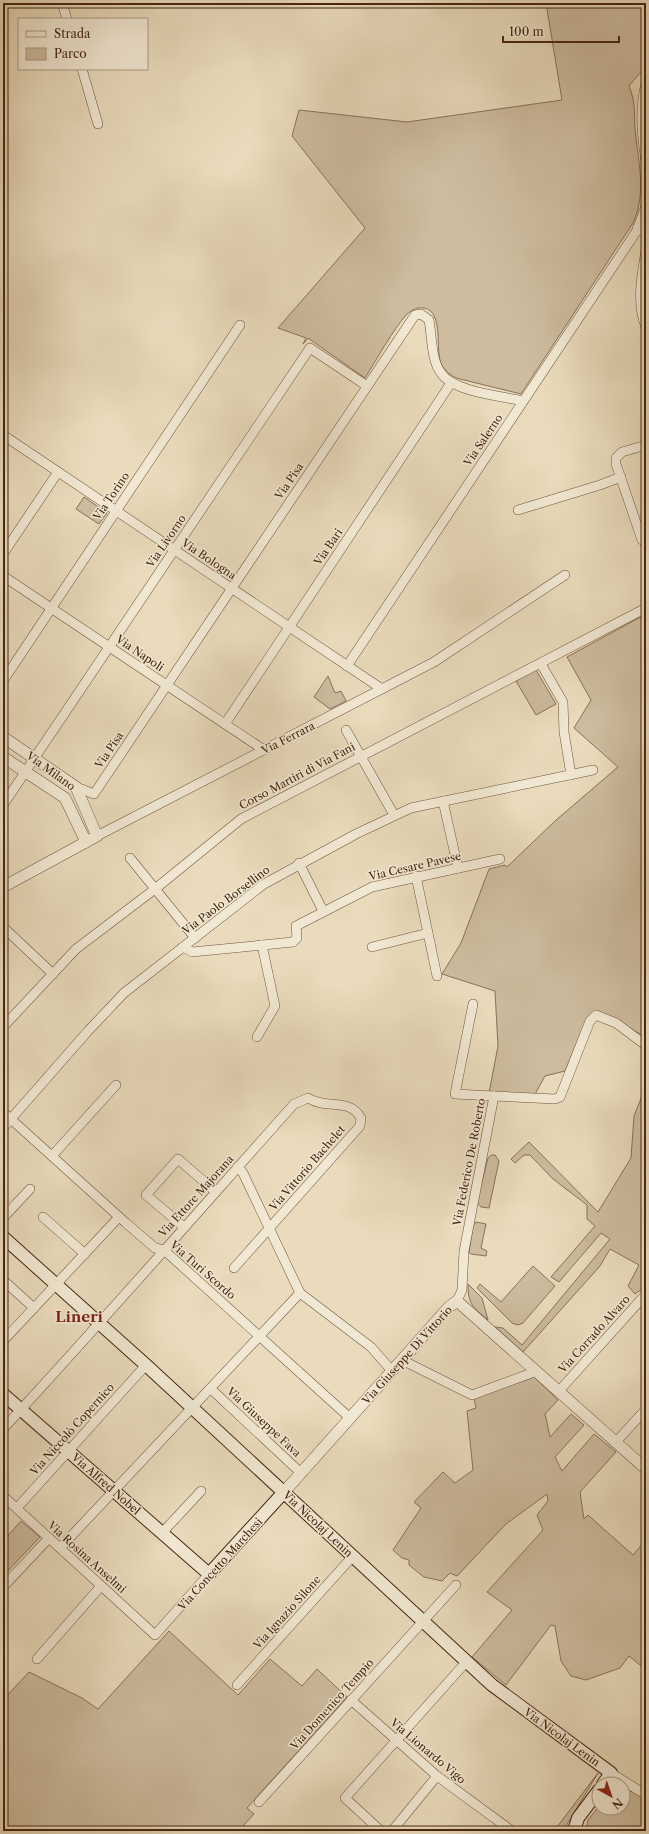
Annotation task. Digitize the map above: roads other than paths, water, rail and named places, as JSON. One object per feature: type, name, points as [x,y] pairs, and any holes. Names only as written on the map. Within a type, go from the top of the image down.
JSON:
[{"type":"main road","name":"Via Nicolaj Lenin","points":[[3,1237],[193,1408],[492,1685],[611,1773]]},
{"type":"main road","name":"Via Alfred Nobel","points":[[3,1394],[209,1574]]},
{"type":"main road","name":"Via Concetto Marchesi","points":[[209,1574],[284,1492]]},
{"type":"main road","points":[[574,1831],[578,1818],[591,1801]]},
{"type":"street","points":[[62,3],[67,18]]},
{"type":"street","points":[[82,70],[98,124]]},
{"type":"street","points":[[646,83],[642,106],[642,136],[646,162]]},
{"type":"street","name":"Via Salerno","points":[[347,666],[638,227],[646,206]]},
{"type":"street","points":[[638,227],[646,235]]},
{"type":"street","points":[[646,250],[641,292],[641,309],[646,327]]},
{"type":"street","name":"Via Pisa","points":[[76,787],[94,794],[415,315],[421,314],[429,320],[434,353],[440,373],[451,383]]},
{"type":"street","name":"Via Torino","points":[[3,681],[240,325]]},
{"type":"street","name":"Via Livorno","points":[[3,804],[310,348],[367,386]]},
{"type":"street","points":[[646,372],[646,379]]},
{"type":"street","points":[[451,383],[459,387],[524,401]]},
{"type":"street","name":"Via Bari","points":[[225,724],[451,383]]},
{"type":"street","name":"Via Bologna","points":[[3,435],[382,689]]},
{"type":"street","points":[[642,540],[616,464],[616,458],[619,454],[632,448],[646,446]]},
{"type":"street","points":[[3,554],[58,472]]},
{"type":"street","points":[[518,510],[600,485],[621,477]]},
{"type":"street","name":"Via Ferrara","points":[[3,887],[97,836],[434,662],[565,575]]},
{"type":"street","name":"Via Napoli","points":[[3,576],[264,750]]},
{"type":"street","name":"Corso Martiri di Via Fani","points":[[5,1022],[76,949],[155,889],[241,819],[646,608]]},
{"type":"street","points":[[540,664],[563,702],[564,732],[571,775]]},
{"type":"street","points":[[346,730],[394,815]]},
{"type":"street","name":"Via Milano","points":[[3,737],[76,787],[97,836]]},
{"type":"street","name":"Via Milano","points":[[3,757],[65,798],[86,842]]},
{"type":"street","name":"Via Paolo Borsellino","points":[[3,1128],[88,1032],[124,994],[264,884],[299,864],[394,815],[411,808],[593,770]]},
{"type":"street","points":[[443,801],[458,868]]},
{"type":"street","points":[[130,858],[195,938]]},
{"type":"street","name":"Via Cesare Pavese","points":[[262,945],[293,942],[297,938],[296,926],[372,887],[416,876],[500,859]]},
{"type":"street","points":[[299,864],[323,911]]},
{"type":"street","points":[[416,876],[436,976]]},
{"type":"street","points":[[3,927],[53,974]]},
{"type":"street","points":[[372,947],[428,933]]},
{"type":"street","points":[[183,947],[192,952],[262,945],[275,1006],[256,1037]]},
{"type":"street","points":[[473,1004],[455,1094],[494,1096]]},
{"type":"street","name":"Via Federico De Roberto","points":[[457,1301],[462,1290],[464,1251],[494,1096],[555,1099],[560,1097],[590,1021],[596,1015],[616,1023],[644,1044]]},
{"type":"street","points":[[52,1156],[116,1085]]},
{"type":"street","name":"Via Ettore Majorana","points":[[3,1429],[100,1324],[294,1104],[308,1098],[317,1104]]},
{"type":"street","name":"Via Vittorio Bachelet","points":[[234,1268],[360,1126],[361,1118],[358,1112],[350,1106],[317,1104]]},
{"type":"street","name":"Via Turi Scordo","points":[[3,1112],[155,1248],[164,1250],[350,1418]]},
{"type":"street","points":[[184,1227],[146,1195],[178,1159],[216,1192]]},
{"type":"street","points":[[238,1167],[243,1173],[300,1293],[371,1347],[392,1371]]},
{"type":"street","points":[[3,1218],[30,1189]]},
{"type":"street","points":[[43,1217],[85,1254]]},
{"type":"street","points":[[3,1341],[120,1217]]},
{"type":"street","points":[[3,1280],[34,1308]]},
{"type":"street","points":[[60,1548],[300,1293]]},
{"type":"street","name":"Via Corrado Alvaro","points":[[559,1391],[646,1294]]},
{"type":"street","name":"Via Giuseppe Di Vittorio","points":[[284,1492],[449,1307],[457,1301],[646,1469]]},
{"type":"street","points":[[402,1360],[472,1395],[537,1371]]},
{"type":"street","name":"Via Niccolò Copernico","points":[[17,1508],[146,1365]]},
{"type":"street","name":"Via Giuseppe Fava","points":[[210,1389],[301,1473]]},
{"type":"street","points":[[616,1442],[646,1409]]},
{"type":"street","points":[[162,1533],[201,1491]]},
{"type":"street","name":"Via Rosina Anselmi","points":[[3,1496],[155,1635]]},
{"type":"street","points":[[3,1587],[49,1538]]},
{"type":"street","name":"Via Ignazio Silone","points":[[237,1685],[353,1556]]},
{"type":"street","name":"Via Concetto Marchesi","points":[[155,1635],[209,1574]]},
{"type":"street","name":"Via Domenico Tempio","points":[[258,1802],[456,1584]]},
{"type":"street","points":[[37,1659],[102,1586]]},
{"type":"street","points":[[381,1831],[345,1798],[467,1661]]},
{"type":"street","name":"Via Lionardo Vigo","points":[[351,1700],[437,1776],[512,1831]]},
{"type":"street","name":"Via Nicolaj Lenin","points":[[611,1773],[646,1795]]},
{"type":"street","points":[[392,1831],[437,1776]]},
{"type":"district","name":"Lineri","points":[[79,1317]]}]
